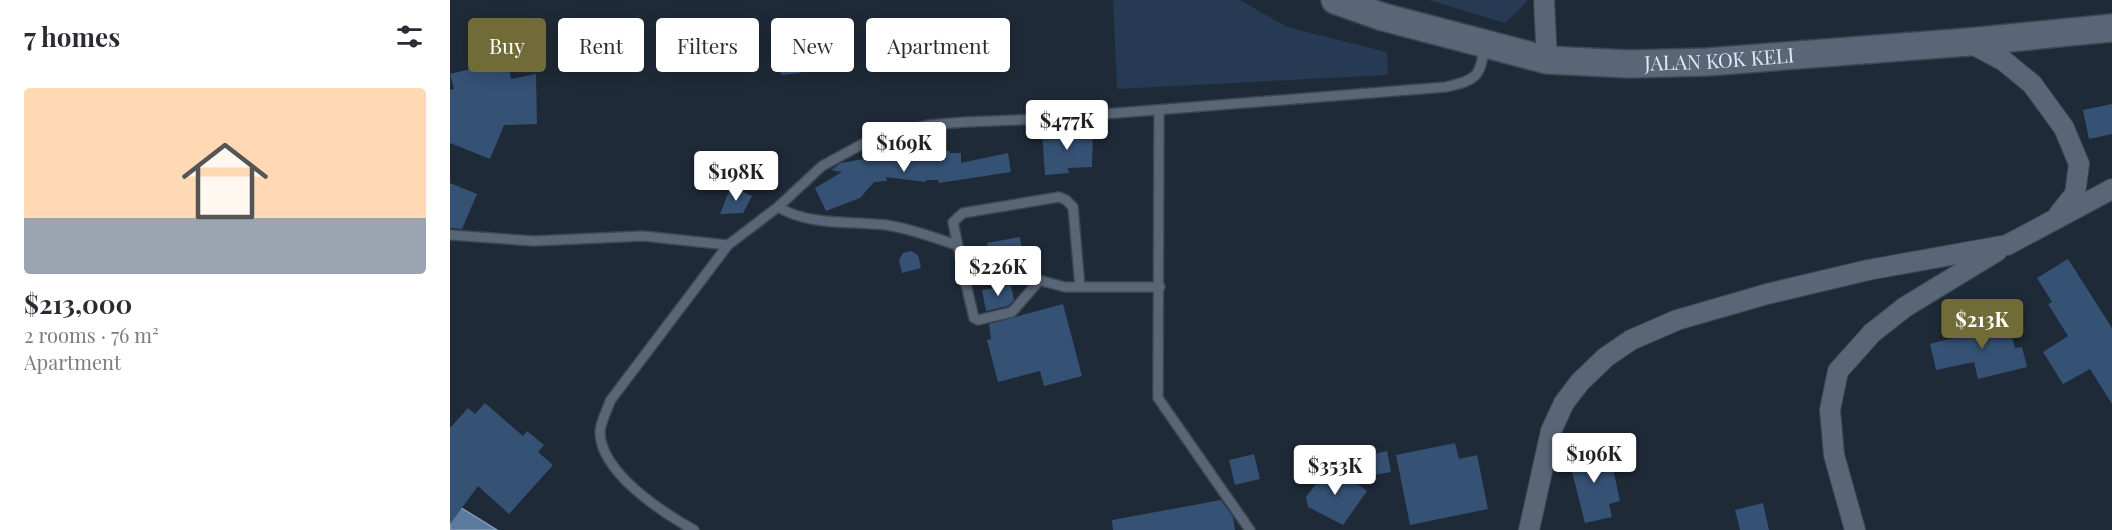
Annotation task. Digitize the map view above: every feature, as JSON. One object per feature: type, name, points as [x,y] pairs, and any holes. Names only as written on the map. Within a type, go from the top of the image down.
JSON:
[{"type":"street","name":"JALAN KOK KELI","points":[[1335,0],[1383,17],[1547,60],[1629,64],[1707,62],[1968,42],[2112,28]]},
{"type":"street","points":[[1544,0],[1547,60]]},
{"type":"street","points":[[1968,42],[2004,61],[2031,84],[2064,128],[2079,164],[2075,194],[2053,221]]},
{"type":"street","points":[[1856,530],[1834,455],[1830,410],[1838,372],[1872,333],[1905,307],[2007,245],[2112,189]]},
{"type":"street","points":[[1529,530],[1551,431],[1564,403],[1580,382],[1606,357],[1631,340],[1677,320],[1767,294],[1868,270],[2007,245]]},
{"type":"lane","points":[[694,530],[672,518],[623,479],[602,450],[599,430],[610,401],[728,244],[778,207],[822,166],[868,141],[928,125],[1160,110],[1446,87],[1466,82],[1476,75],[1482,65],[1484,43]]},
{"type":"lane","points":[[1160,110],[1158,398],[1250,530]]},
{"type":"lane","points":[[1039,281],[1012,312],[978,320],[974,318],[957,245],[953,222],[956,217],[963,213],[1059,197],[1066,200],[1072,207],[1080,287]]},
{"type":"lane","points":[[778,207],[788,213],[814,220],[888,226],[957,245]]},
{"type":"lane","points":[[450,235],[534,241],[643,236],[728,244]]},
{"type":"lane","points":[[964,276],[989,271],[1008,272],[1065,287],[1160,288]]},
{"type":"shaded area","points":[[1113,0],[1240,0],[1287,27],[1387,52],[1388,75],[1117,89]]},
{"type":"shaded area","points":[[1429,0],[1527,0],[1527,2],[1505,23]]},
{"type":"shaded area","points":[[450,501],[497,530],[450,530]]},
{"type":"building","points":[[468,70],[468,72],[510,72],[511,79],[536,74],[537,124],[504,125],[490,159],[450,143],[450,90],[454,89],[450,74]]},
{"type":"building","points":[[781,72],[801,72],[801,73],[781,75]]},
{"type":"building","points":[[2112,104],[2112,134],[2089,139],[2083,110]]},
{"type":"building","points":[[1093,131],[1092,167],[1068,168],[1069,173],[1045,175],[1042,132]]},
{"type":"building","points":[[950,151],[950,153],[961,153],[961,163],[1008,153],[1011,172],[939,183],[938,180],[926,180],[926,182],[886,177],[887,181],[874,182],[860,198],[826,211],[815,188],[842,172],[831,170],[841,163],[904,152]]},
{"type":"building","points":[[450,183],[477,194],[462,229],[450,228]]},
{"type":"building","points":[[731,186],[752,196],[743,213],[720,214]]},
{"type":"building","points":[[1020,237],[1024,265],[1014,267],[991,264],[987,243]]},
{"type":"building","points":[[911,251],[918,255],[921,268],[902,273],[899,260],[903,253]]},
{"type":"building","points":[[2068,259],[2112,328],[2112,404],[2090,369],[2063,384],[2043,352],[2068,336],[2048,304],[2052,302],[2037,278]]},
{"type":"building","points":[[1011,285],[1014,300],[1008,306],[986,311],[982,290]]},
{"type":"building","points":[[1063,304],[1082,376],[1044,386],[1040,371],[998,382],[987,340],[991,339],[989,324]]},
{"type":"building","points":[[2006,314],[2015,348],[2022,347],[2027,367],[1978,379],[1974,362],[1936,370],[1930,344],[1988,329],[1986,319]]},
{"type":"building","points":[[485,403],[523,436],[527,431],[544,445],[538,452],[553,465],[509,514],[478,486],[450,524],[450,428],[468,408],[475,414]]},
{"type":"building","points":[[1455,443],[1459,459],[1477,455],[1488,509],[1410,525],[1396,455]]},
{"type":"building","points":[[1604,448],[1608,465],[1612,464],[1620,501],[1609,504],[1612,517],[1585,523],[1568,456]]},
{"type":"building","points":[[1387,451],[1391,472],[1373,475],[1369,455]]},
{"type":"building","points":[[1254,454],[1260,479],[1235,485],[1229,460]]},
{"type":"building","points":[[1334,467],[1367,491],[1343,525],[1308,507],[1306,497],[1327,469]]},
{"type":"building","points":[[1221,500],[1233,517],[1235,530],[1113,530],[1112,520]]},
{"type":"building","points":[[1763,503],[1769,530],[1740,530],[1735,510]]}]
